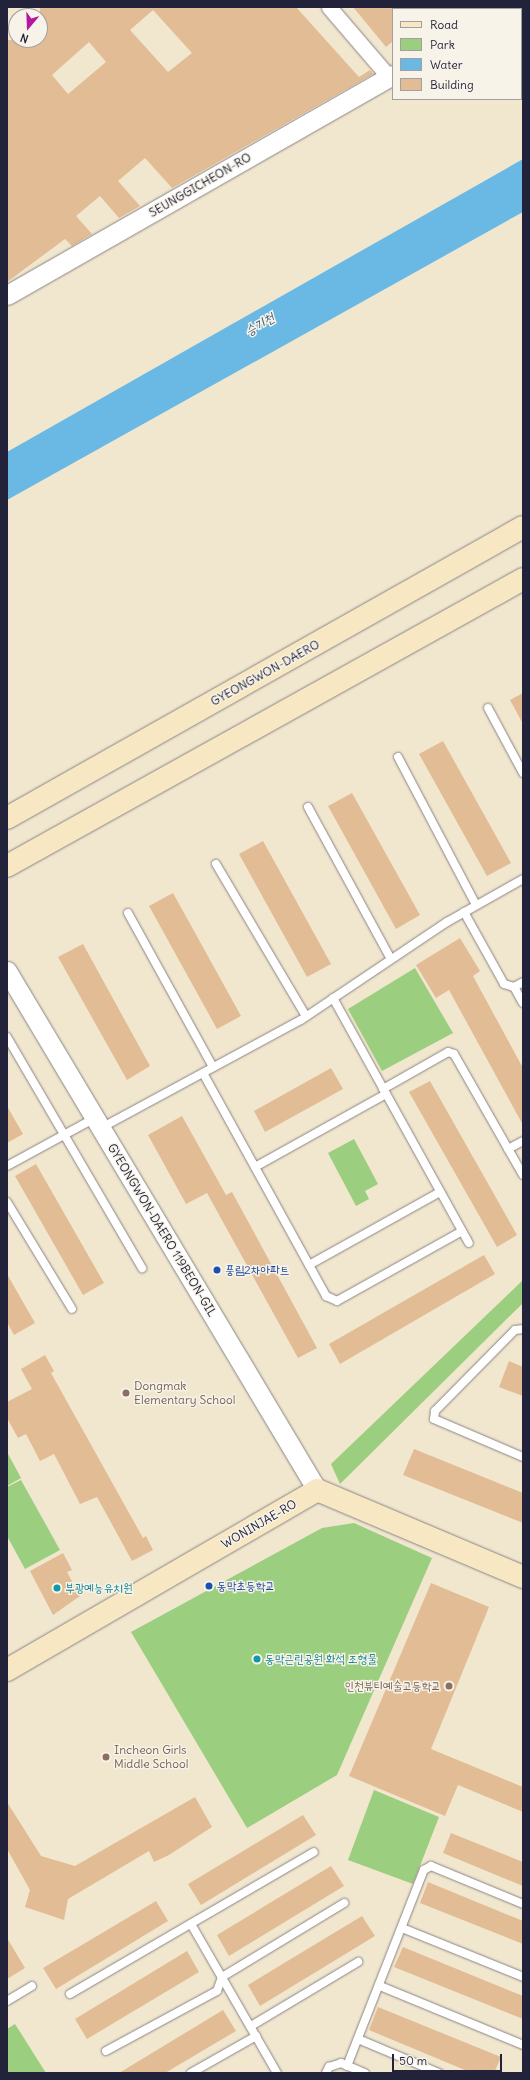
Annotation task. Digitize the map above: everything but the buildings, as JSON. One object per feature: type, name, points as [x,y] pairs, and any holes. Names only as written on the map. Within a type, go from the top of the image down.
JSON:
[{"type":"main road","name":"GYEONGWON-DAERO","points":[[7,818],[523,527]]},
{"type":"main road","points":[[7,866],[523,579]]},
{"type":"main road","points":[[317,1490],[523,1577]]},
{"type":"main road","name":"WONINJAE-RO","points":[[7,1670],[317,1490]]},
{"type":"street","points":[[329,7],[391,76]]},
{"type":"street","name":"SEUNGGICHEON-RO","points":[[7,294],[391,76]]},
{"type":"street","name":"GYEONGWON-DAERO 119BEON-GIL","points":[[7,971],[317,1490]]},
{"type":"lane","points":[[488,708],[523,773]]},
{"type":"lane","points":[[398,757],[476,905]]},
{"type":"lane","points":[[308,807],[391,960]]},
{"type":"lane","points":[[216,864],[306,1016]]},
{"type":"lane","points":[[7,1166],[64,1135],[98,1123],[203,1073],[306,1016],[464,912],[523,879]]},
{"type":"lane","points":[[464,912],[504,984],[514,987],[523,1003]]},
{"type":"lane","points":[[128,913],[213,1067]]},
{"type":"lane","points":[[514,987],[523,982]]},
{"type":"lane","points":[[332,998],[469,1243]]},
{"type":"lane","points":[[7,1037],[142,1268]]},
{"type":"lane","points":[[255,1167],[384,1092],[448,1052],[454,1054],[523,1175]]},
{"type":"lane","points":[[203,1073],[326,1296],[337,1301],[462,1231]]},
{"type":"lane","points":[[508,1149],[523,1142]]},
{"type":"lane","points":[[309,1265],[440,1192]]},
{"type":"lane","points":[[7,1202],[72,1309]]},
{"type":"lane","points":[[523,1329],[515,1330],[435,1412],[434,1419],[523,1457]]},
{"type":"lane","points":[[70,1994],[314,1852]]},
{"type":"lane","points":[[347,2066],[380,1986],[424,1870],[432,1866],[523,1904]]},
{"type":"lane","points":[[106,2051],[217,1990],[222,1977],[344,1903]]},
{"type":"lane","points":[[191,1924],[277,2073]]},
{"type":"lane","points":[[402,1928],[523,1977]]},
{"type":"lane","points":[[250,2026],[358,1962]]},
{"type":"lane","points":[[7,2001],[32,1986]]},
{"type":"lane","points":[[380,1986],[523,2045]]},
{"type":"lane","points":[[191,2073],[256,2036]]},
{"type":"lane","points":[[358,2039],[439,2073]]},
{"type":"lane","points":[[319,2073],[341,2063],[365,2073]]},
{"type":"green space","points":[[415,968],[453,1033],[382,1071],[348,1009]]},
{"type":"green space","points":[[354,1139],[378,1184],[365,1191],[369,1199],[356,1206],[328,1153]]},
{"type":"green space","points":[[523,1280],[523,1303],[340,1484],[331,1464]]},
{"type":"green space","points":[[7,1452],[21,1478],[7,1486]]},
{"type":"green space","points":[[21,1480],[60,1550],[25,1569],[7,1536],[7,1487]]},
{"type":"green space","points":[[354,1523],[432,1558],[337,1775],[247,1828],[131,1632],[322,1528]]},
{"type":"green space","points":[[374,1790],[439,1817],[413,1884],[348,1860]]},
{"type":"green space","points":[[15,2024],[46,2073],[7,2073],[7,2029]]},
{"type":"water","name":"승기천","points":[[523,159],[523,212],[7,500],[7,452]]},
{"type":"place","name":"풍림2차아파트","points":[[217,1270]]},
{"type":"place","name":"Dongmak Elementary School","points":[[126,1393]]},
{"type":"place","name":"동막초등학교","points":[[209,1586]]},
{"type":"place","name":"부광예능유치원","points":[[57,1588]]},
{"type":"place","name":"동막근린공원 화석 조형물","points":[[257,1659]]},
{"type":"place","name":"인천뷰티예술고등학교","points":[[449,1686]]},
{"type":"place","name":"Incheon Girls Middle School","points":[[106,1757]]}]
